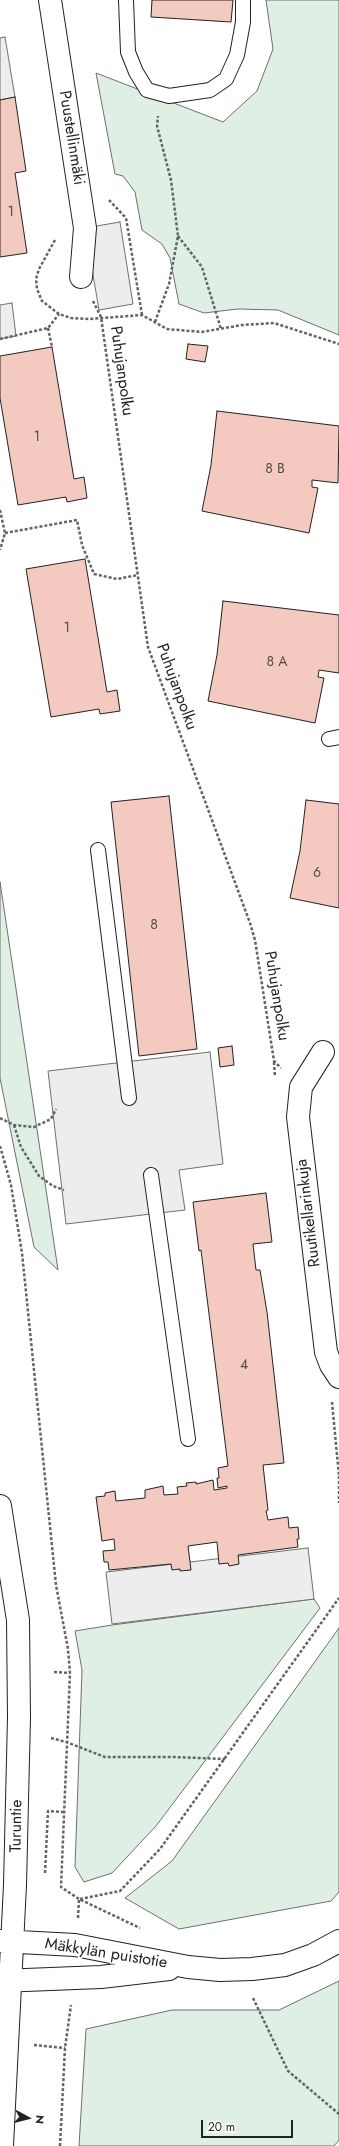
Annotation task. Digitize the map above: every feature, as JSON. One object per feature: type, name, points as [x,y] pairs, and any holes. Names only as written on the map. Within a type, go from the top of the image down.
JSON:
[{"type":"main road","name":"Puustellinmäki","points":[[50,0],[85,228],[81,276]]},
{"type":"main road","name":"Ruutikellarinkuja","points":[[323,1052],[301,1087],[298,1117],[326,1352],[331,1365],[339,1377]]},
{"type":"main road","name":"Turuntie","points":[[0,1506],[18,1620],[19,1717],[6,1941],[2,2146]]},
{"type":"main road","name":"Mäkkylän puistotie","points":[[6,1941],[89,1947],[188,1967],[220,1970],[252,1969],[285,1964],[313,1955],[339,1941]]},
{"type":"main road","name":"Mäkkylän puistotie","points":[[5,1982],[101,1977],[188,1967]]},
{"type":"lane","points":[[126,0],[128,52],[136,72],[147,90],[169,96],[210,90],[226,78],[237,56],[243,22],[243,0]]},
{"type":"lane","points":[[98,850],[129,1098]]},
{"type":"lane","points":[[151,1175],[188,1439]]},
{"type":"path","points":[[155,322],[169,284],[178,236],[170,180],[157,126],[160,94]]},
{"type":"path","points":[[178,236],[202,266],[221,329]]},
{"type":"path","name":"Puhujanpolku","points":[[81,276],[101,318],[148,647],[255,940],[274,1061],[301,1087]]},
{"type":"path","points":[[0,339],[48,328],[59,314]]},
{"type":"path","points":[[101,318],[142,315],[167,329],[195,332],[221,329],[242,324],[274,323],[339,344]]},
{"type":"path","points":[[48,328],[52,347]]},
{"type":"path","points":[[0,510],[4,533],[0,550]]},
{"type":"path","points":[[4,533],[77,520],[82,545],[94,574],[117,579],[138,575]]},
{"type":"path","points":[[0,1118],[14,1125],[34,1126],[51,1119],[56,1109]]},
{"type":"path","points":[[14,1125],[21,1147],[40,1176],[53,1186],[64,1190]]},
{"type":"path","points":[[0,1146],[11,1185],[22,1253],[56,1585],[68,1649],[70,1673],[61,1887],[79,1899],[145,1931]]},
{"type":"path","points":[[332,1402],[339,1476],[339,1503]]},
{"type":"path","points":[[79,1899],[120,1891],[160,1849],[339,1598]]},
{"type":"path","points":[[54,1672],[70,1673]]},
{"type":"path","points":[[51,1738],[66,1742],[105,1757],[225,1759]]},
{"type":"path","points":[[44,1879],[48,1811],[63,1812]]},
{"type":"path","points":[[253,1998],[288,2071],[339,2114]]},
{"type":"path","points":[[60,2146],[65,2048]]},
{"type":"green space","points":[[266,0],[339,0],[339,335],[278,310],[238,309],[204,313],[179,304],[170,258],[162,244],[142,230],[135,192],[123,176],[115,174],[96,73],[223,122],[257,91],[273,49]]},
{"type":"green space","points":[[0,882],[58,1270],[34,1247],[0,1078]]},
{"type":"green space","points":[[314,1599],[320,1608],[156,1826],[112,1873],[84,1882],[75,1867],[82,1670],[75,1631]]},
{"type":"green space","points":[[339,1628],[339,1892],[331,1901],[179,1929],[125,1898],[172,1861]]},
{"type":"green space","points":[[339,1981],[339,2140],[334,2146],[79,2146],[86,2029],[172,2010],[279,2010]]},
{"type":"shaded area","points":[[5,37],[15,97],[0,100],[0,38]]},
{"type":"shaded area","points":[[120,222],[133,304],[99,310],[85,228]]},
{"type":"shaded area","points":[[12,303],[16,336],[0,339],[0,305]]},
{"type":"shaded area","points":[[210,1052],[223,1164],[179,1170],[185,1210],[66,1224],[48,1071]]},
{"type":"shaded area","points":[[308,1548],[314,1599],[112,1624],[106,1572]]},
{"type":"building","points":[[152,0],[233,0],[231,22],[151,17]]},
{"type":"building","points":[[15,97],[26,171],[15,173],[27,253],[0,257],[0,100]]},
{"type":"building","points":[[188,344],[208,346],[205,362],[186,359]]},
{"type":"building","points":[[52,347],[74,479],[84,477],[87,498],[67,502],[66,497],[18,505],[0,398],[0,356]]},
{"type":"building","points":[[217,411],[339,426],[338,483],[312,480],[312,487],[318,488],[309,533],[202,511],[211,465]]},
{"type":"building","points":[[85,559],[107,692],[117,690],[120,711],[100,714],[99,709],[51,717],[26,569]]},
{"type":"building","points":[[223,601],[339,615],[339,673],[319,670],[318,677],[324,678],[315,723],[208,701],[217,655]]},
{"type":"building","points":[[169,796],[197,1049],[139,1056],[111,802]]},
{"type":"building","points":[[306,800],[339,804],[339,908],[290,898],[300,851]]},
{"type":"building","points":[[232,1046],[234,1065],[220,1067],[218,1048]]},
{"type":"building","points":[[266,1193],[272,1242],[253,1244],[256,1270],[260,1270],[267,1312],[284,1463],[263,1465],[268,1510],[266,1511],[268,1520],[288,1517],[289,1528],[298,1527],[298,1547],[238,1555],[239,1564],[229,1566],[228,1563],[219,1564],[217,1542],[188,1546],[191,1570],[172,1570],[171,1564],[109,1570],[108,1562],[104,1562],[103,1551],[115,1550],[114,1539],[102,1541],[96,1497],[105,1496],[105,1493],[115,1491],[116,1501],[145,1498],[145,1490],[163,1486],[164,1495],[178,1494],[177,1487],[187,1486],[186,1483],[196,1482],[196,1484],[213,1480],[214,1490],[227,1488],[227,1486],[218,1488],[218,1468],[228,1466],[201,1250],[199,1251],[193,1202]]}]
